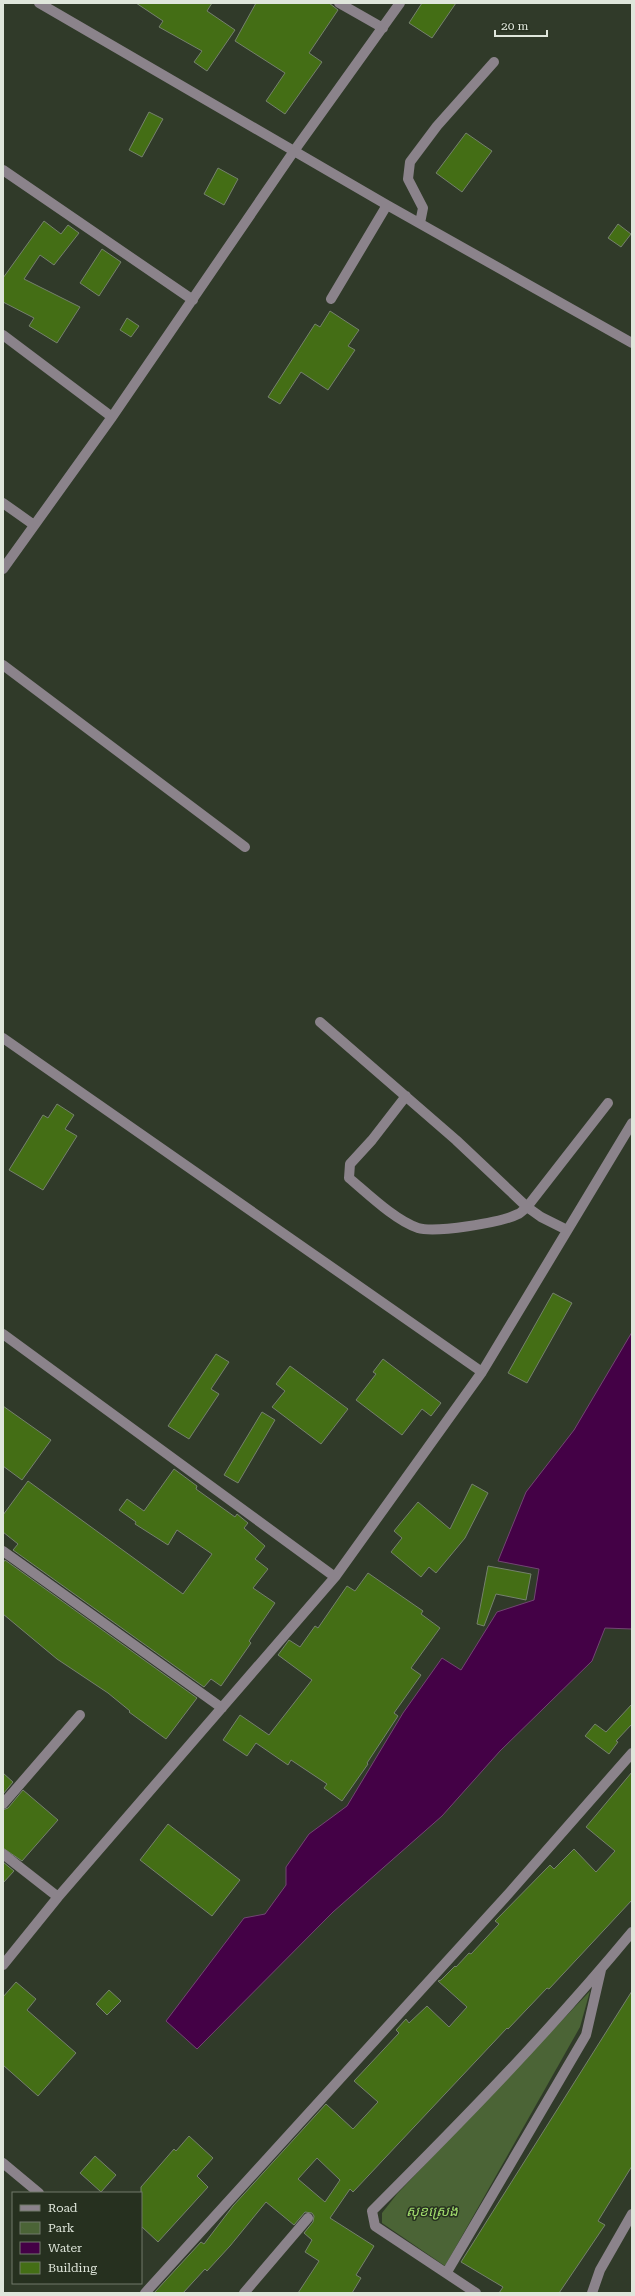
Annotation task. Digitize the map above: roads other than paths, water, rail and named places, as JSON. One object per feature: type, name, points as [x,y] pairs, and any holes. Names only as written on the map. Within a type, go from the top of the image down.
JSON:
[{"type":"street","points":[[39,3],[388,205],[632,343]]},
{"type":"street","points":[[339,3],[383,28]]},
{"type":"street","points":[[3,569],[112,417],[294,151],[400,3]]},
{"type":"street","points":[[420,223],[423,208],[408,179],[410,162],[437,126],[494,62]]},
{"type":"street","points":[[3,170],[193,300]]},
{"type":"street","points":[[331,299],[388,205]]},
{"type":"street","points":[[3,335],[112,417]]},
{"type":"street","points":[[3,503],[34,525]]},
{"type":"street","points":[[3,665],[245,847]]},
{"type":"street","points":[[320,1022],[406,1096],[527,1207],[541,1217],[567,1230]]},
{"type":"street","points":[[3,1038],[482,1372]]},
{"type":"street","points":[[406,1096],[372,1140],[350,1164],[349,1178],[391,1213],[419,1228],[449,1229],[489,1222],[517,1215],[527,1207],[608,1103]]},
{"type":"street","points":[[3,1965],[58,1897],[335,1577],[482,1372],[632,1123]]},
{"type":"street","points":[[3,1334],[335,1577]]},
{"type":"street","points":[[3,1551],[222,1708]]},
{"type":"street","points":[[3,1804],[80,1715]]},
{"type":"street","points":[[145,2293],[510,1892],[632,1753]]},
{"type":"street","points":[[3,1854],[58,1897]]},
{"type":"street","points":[[476,2293],[447,2272],[375,2226],[372,2211],[472,2111],[602,1968],[632,1932]]},
{"type":"street","points":[[447,2272],[586,2035],[602,1968]]},
{"type":"street","points":[[3,2163],[38,2192]]},
{"type":"street","points":[[592,2293],[600,2270],[632,2214]]},
{"type":"street","points":[[244,2293],[308,2218]]},
{"type":"water","points":[[632,1332],[632,1629],[605,1628],[592,1661],[500,1751],[442,1816],[333,1912],[197,2049],[166,2021],[244,1918],[265,1914],[286,1885],[286,1867],[309,1834],[347,1806],[403,1713],[442,1658],[461,1670],[497,1612],[534,1600],[539,1569],[498,1561],[526,1492],[574,1430]]},
{"type":"park label","name":"សុខស្រេង","points":[[432,2211]]}]
